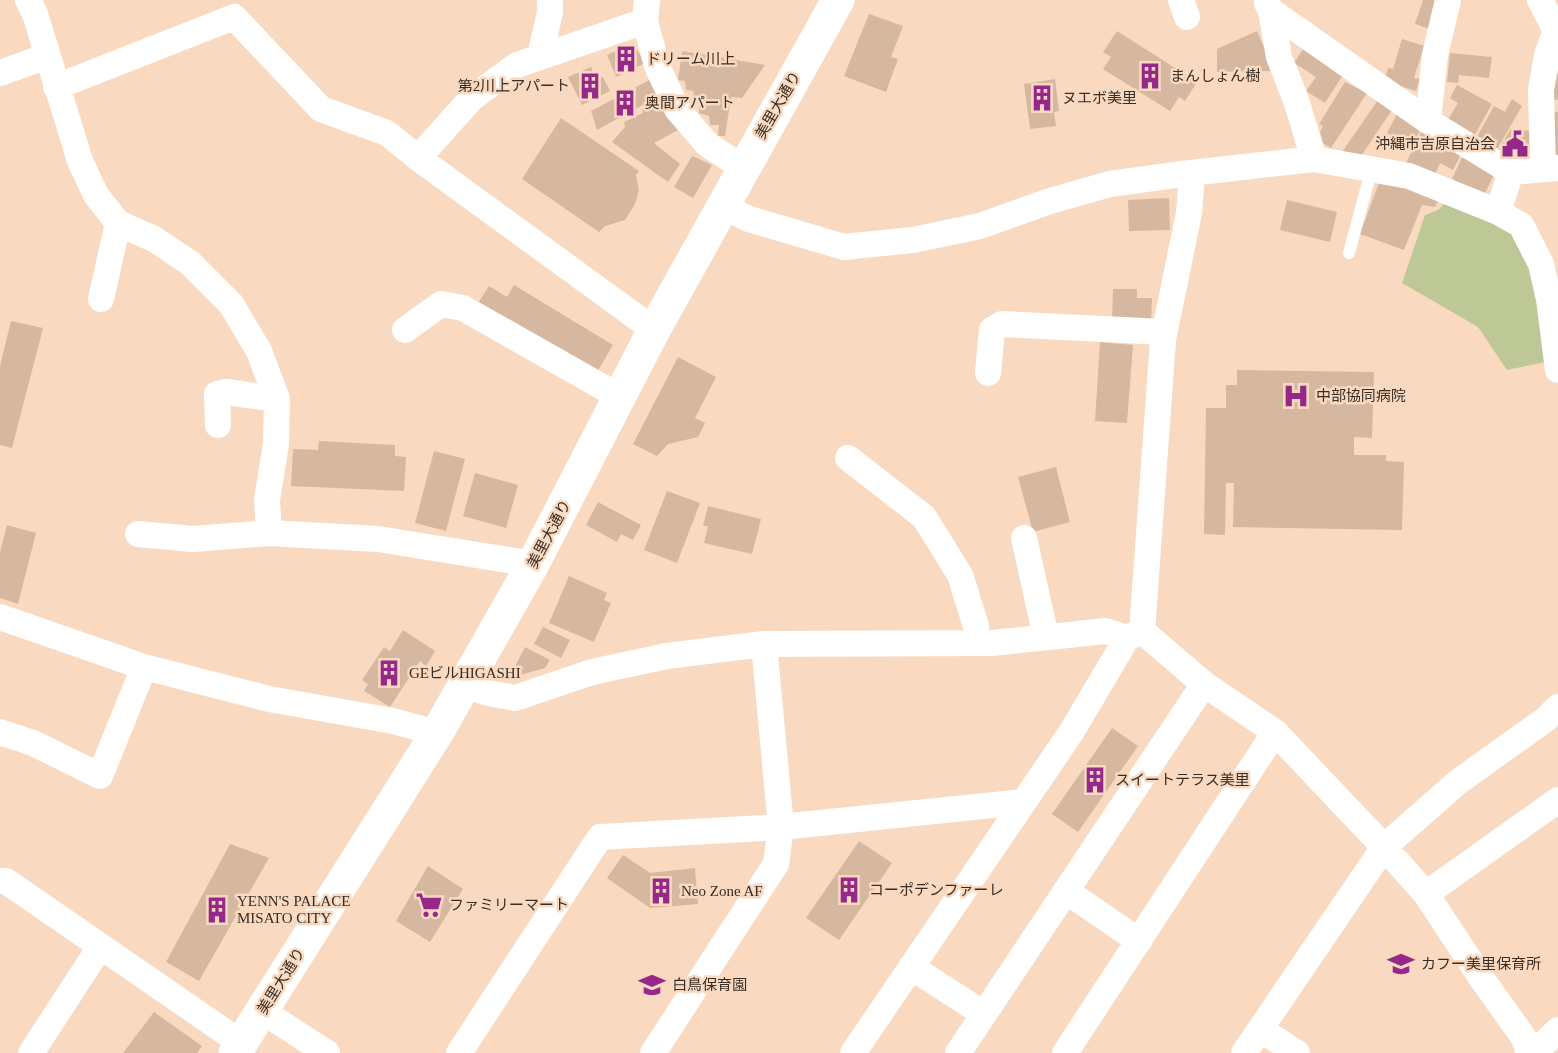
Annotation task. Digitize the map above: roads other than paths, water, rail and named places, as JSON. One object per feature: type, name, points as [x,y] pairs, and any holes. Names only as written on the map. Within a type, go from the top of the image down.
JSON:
[{"type":"main road","name":"美里大通り","points":[[238,1048],[437,733],[533,564],[654,330],[838,0]]},
{"type":"street","points":[[28,0],[35,14],[80,161],[96,195],[118,223],[154,239],[190,263],[231,304],[259,351],[277,399],[276,444],[267,500],[269,533]]},
{"type":"street","points":[[540,57],[550,12],[550,0]]},
{"type":"street","points":[[1428,121],[1435,56],[1448,0]]},
{"type":"street","points":[[1268,5],[1428,121],[1511,172],[1551,168],[1541,90],[1548,55],[1557,30],[1540,0]]},
{"type":"street","points":[[1268,5],[1279,57],[1296,100],[1314,159]]},
{"type":"street","points":[[418,158],[472,98],[517,66],[646,11],[657,66],[677,109],[707,144],[743,168]]},
{"type":"street","points":[[56,87],[234,17],[321,109],[387,133],[654,330]]},
{"type":"street","points":[[0,73],[47,56]]},
{"type":"street","points":[[722,206],[749,219],[844,247],[913,240],[980,226],[1050,201],[1110,184],[1192,173],[1314,159],[1409,176],[1498,212],[1521,225],[1543,273],[1556,344],[1558,370]]},
{"type":"street","points":[[1498,212],[1511,172]]},
{"type":"street","points":[[853,1053],[1135,635],[1164,332],[1189,213],[1192,173]]},
{"type":"street","points":[[101,299],[118,223]]},
{"type":"street","points":[[1531,243],[1558,247]]},
{"type":"street","points":[[405,330],[441,304],[464,308],[620,397]]},
{"type":"street","points":[[988,373],[992,330],[1002,324],[1164,332]]},
{"type":"street","points":[[218,425],[218,394],[226,392],[277,399]]},
{"type":"street","points":[[848,458],[924,517],[960,575],[976,626],[977,643]]},
{"type":"street","points":[[138,534],[194,539],[269,533],[378,539],[533,564]]},
{"type":"street","points":[[1024,538],[1046,638]]},
{"type":"street","points":[[0,617],[144,667],[269,699],[393,721],[437,733]]},
{"type":"street","points":[[464,685],[488,693],[515,698],[592,672],[667,656],[764,644],[977,643],[1106,632],[1135,635],[1275,732],[1384,846],[1426,894],[1524,1038],[1529,1053]]},
{"type":"street","points":[[653,1053],[776,864],[781,827],[764,644]]},
{"type":"street","points":[[0,732],[33,743],[100,776],[144,667]]},
{"type":"street","points":[[958,1053],[1204,684]]},
{"type":"street","points":[[1244,1053],[1384,846],[1458,782],[1554,720]]},
{"type":"street","points":[[1065,1053],[1275,732]]},
{"type":"street","points":[[1426,894],[1558,800]]},
{"type":"street","points":[[459,1053],[600,837],[781,827],[1023,802]]},
{"type":"street","points":[[0,881],[6,881],[238,1048]]},
{"type":"street","points":[[1066,891],[1138,941]]},
{"type":"street","points":[[31,1053],[100,947]]},
{"type":"street","points":[[911,967],[984,1014]]},
{"type":"street","points":[[262,1011],[327,1053]]},
{"type":"street","points":[[1260,1029],[1297,1053]]},
{"type":"street","points":[[1539,1053],[1540,1047],[1558,1030]]},
{"type":"lane","points":[[1349,253],[1371,171]]},
{"type":"place","name":"ドリーム川上","points":[[626,59]]},
{"type":"place","name":"まんしょん樹","points":[[1150,76]]},
{"type":"place","name":"第2川上アパート","points":[[590,86]]},
{"type":"place","name":"ヌエボ美里","points":[[1042,98]]},
{"type":"place","name":"奥間アパート","points":[[625,103]]},
{"type":"place","name":"沖縄市吉原自治会","points":[[1515,144]]},
{"type":"place","name":"中部協同病院","points":[[1296,396]]},
{"type":"place","name":"GEビルHIGASHI","points":[[389,673]]},
{"type":"place","name":"スイートテラス美里","points":[[1095,780]]},
{"type":"place","name":"コーポデンファーレ","points":[[849,890]]},
{"type":"place","name":"Neo Zone AF","points":[[661,891]]},
{"type":"place","name":"ファミリーマート","points":[[429,905]]},
{"type":"place","name":"YENN'S PALACE MISATO CITY","points":[[217,910]]},
{"type":"place","name":"カフー美里保育所","points":[[1401,964]]},
{"type":"place","name":"白鳥保育園","points":[[652,985]]}]
